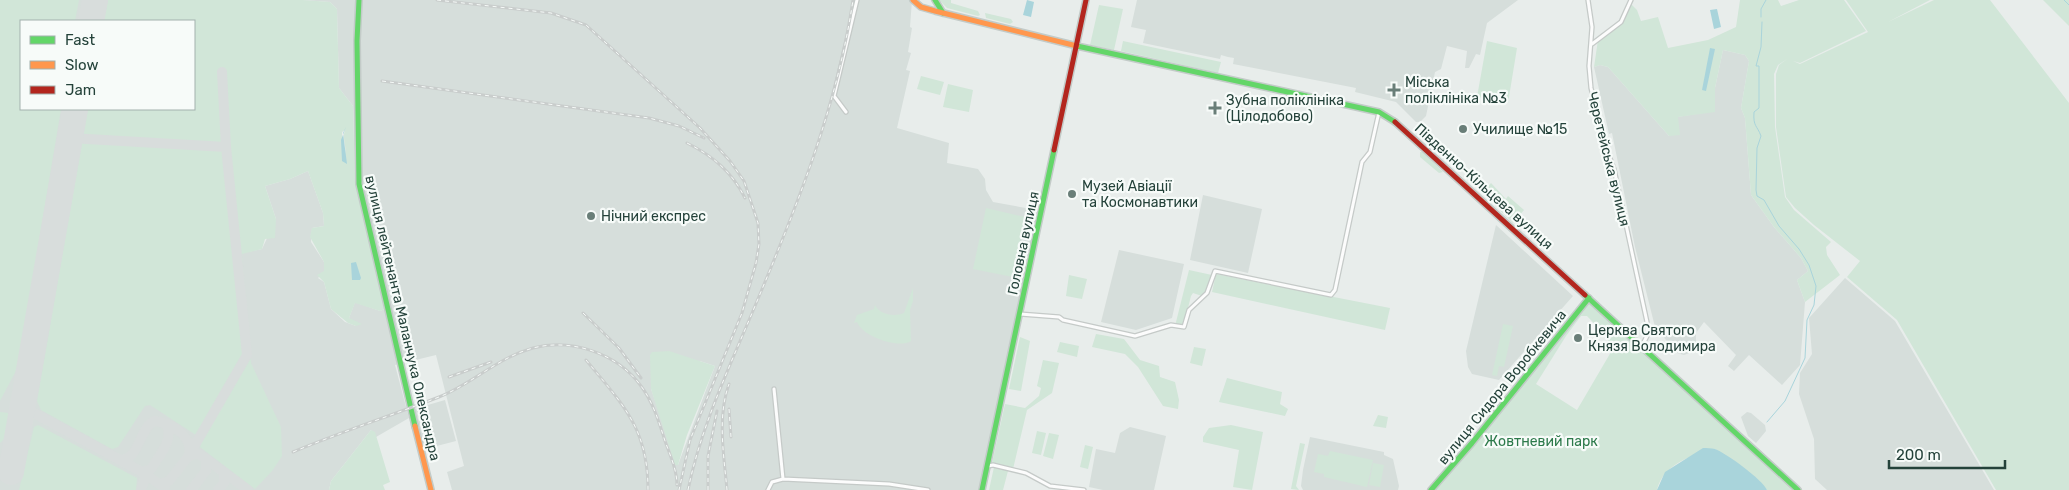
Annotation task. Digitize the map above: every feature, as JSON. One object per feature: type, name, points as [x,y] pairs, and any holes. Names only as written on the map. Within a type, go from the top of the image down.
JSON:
[{"type":"main road","name":"вулиця лейтенанта Маланчука Олександра","points":[[359,0],[357,41],[359,184],[431,490]]},
{"type":"main road","name":"Південно-Кільцева вулиця","points":[[913,0],[921,7],[1077,46],[1379,112],[1389,116],[1798,490]]},
{"type":"main road","points":[[935,0],[943,13]]},
{"type":"main road","name":"Головна вулиця","points":[[982,490],[1086,0]]},
{"type":"main road","name":"вулиця Сидора Воробкевича","points":[[1431,490],[1472,443],[1589,298]]},
{"type":"street","points":[[846,112],[834,96],[857,0]]},
{"type":"street","name":"Черетейська вулиця","points":[[1588,0],[1592,27],[1589,70],[1591,88],[1605,146],[1614,169],[1647,322],[1647,336],[1642,346]]},
{"type":"street","points":[[1592,44],[1622,20],[1631,0]]},
{"type":"street","points":[[1019,314],[1059,317],[1063,320],[1135,336],[1172,325],[1184,327],[1189,310],[1207,293],[1215,271],[1331,295],[1336,290],[1362,162],[1370,152],[1379,112]]},
{"type":"street","points":[[774,389],[783,478]]},
{"type":"street","points":[[988,466],[993,465],[1026,473],[1050,486],[1084,490]]},
{"type":"street","points":[[768,490],[772,482],[783,478],[889,484],[928,490]]},
{"type":"shaded area","points":[[44,0],[209,0],[242,253],[262,249],[276,219],[265,186],[290,179],[308,171],[323,213],[324,226],[312,228],[311,242],[324,262],[325,271],[318,278],[324,282],[331,309],[345,322],[356,326],[349,318],[355,302],[380,311],[385,309],[355,179],[353,106],[339,88],[337,9],[330,2],[303,0],[912,0],[910,27],[912,28],[908,52],[911,53],[906,70],[910,71],[897,128],[949,143],[947,163],[978,169],[985,179],[986,190],[993,202],[1042,211],[981,490],[452,490],[447,472],[464,466],[436,355],[395,365],[409,418],[376,437],[371,430],[331,481],[329,490],[0,490],[0,16],[20,110],[195,110],[195,20],[38,20]],"holes":[[[700,361],[715,366],[678,465],[651,389]]]},
{"type":"shaded area","points":[[1137,0],[1518,0],[1487,23],[1480,55],[1476,54],[1469,68],[1465,68],[1467,51],[1447,46],[1441,69],[1435,72],[1426,116],[1420,122],[1416,122],[1396,102],[1355,92],[1356,88],[1233,64],[1234,58],[1221,55],[1220,59],[1143,43],[1146,30],[1131,27]]},
{"type":"shaded area","points":[[1723,50],[1745,55],[1749,61],[1741,108],[1745,118],[1751,195],[1774,227],[1801,258],[1808,271],[1797,280],[1805,302],[1800,365],[1782,385],[1749,355],[1734,371],[1728,366],[1736,355],[1704,322],[1696,333],[1696,345],[1692,352],[1684,355],[1677,353],[1655,327],[1635,247],[1612,133],[1609,134],[1594,67],[1600,65],[1608,67],[1669,136],[1677,117],[1715,111],[1715,88]]},
{"type":"shaded area","points":[[1203,195],[1262,209],[1248,273],[1190,260]]},
{"type":"shaded area","points":[[1496,225],[1573,296],[1499,380],[1472,374],[1468,367],[1466,351]]},
{"type":"shaded area","points":[[1119,250],[1184,264],[1172,318],[1136,330],[1101,322]]},
{"type":"shaded area","points":[[1845,278],[1895,321],[1994,490],[1827,490],[1815,479],[1814,439],[1799,394],[1800,373],[1812,354],[1809,318]]},
{"type":"shaded area","points":[[445,400],[456,441],[425,449],[414,409]]},
{"type":"shaded area","points":[[1747,412],[1751,413],[1765,425],[1766,431],[1756,443],[1748,436],[1741,417]]},
{"type":"shaded area","points":[[1130,427],[1166,436],[1154,490],[1103,490],[1089,487],[1096,449],[1115,453],[1120,433]]},
{"type":"shaded area","points":[[1310,437],[1384,452],[1384,455],[1393,459],[1399,486],[1398,490],[1303,490],[1301,486],[1303,470]]},
{"type":"green space","points":[[0,0],[79,0],[75,20],[20,20],[20,110],[61,110],[18,367],[0,401]]},
{"type":"green space","points":[[108,0],[303,0],[330,2],[337,9],[339,88],[353,106],[355,179],[385,309],[380,311],[355,303],[349,318],[362,324],[356,326],[348,323],[331,309],[324,282],[317,275],[324,271],[324,262],[310,237],[312,228],[324,226],[323,213],[308,171],[290,179],[265,186],[276,219],[275,238],[265,239],[262,249],[242,254],[251,363],[281,427],[282,456],[272,471],[255,489],[200,447],[202,439],[150,405],[145,406],[118,447],[112,449],[41,410],[37,401],[88,110],[195,110],[195,20],[104,20]],"holes":[[[345,130],[345,153],[342,161],[342,132]]]},
{"type":"green space","points":[[939,0],[951,0],[951,3],[978,11],[980,15],[947,8]]},
{"type":"green space","points":[[1740,0],[1778,0],[1781,6],[1799,0],[1844,0],[1866,31],[1800,63],[1793,61],[1800,64],[1868,32],[1846,0],[1930,0],[1888,22],[1934,0],[1990,0],[2069,103],[2069,490],[1996,490],[1897,320],[1847,277],[1860,261],[1814,225],[1786,197],[1776,127],[1776,74],[1779,65],[1787,59],[1778,65],[1774,74],[1775,127],[1785,197],[1794,210],[1831,242],[1826,247],[1827,255],[1840,275],[1805,302],[1797,280],[1808,271],[1801,258],[1774,227],[1751,195],[1745,118],[1741,108],[1749,61],[1745,55],[1723,50],[1715,88],[1715,112],[1678,117],[1680,135],[1669,136],[1608,67],[1600,65],[1594,67],[1598,40],[1620,24],[1630,3],[1637,10],[1641,21],[1658,17],[1668,48],[1708,40],[1736,27]]},
{"type":"green space","points":[[2043,0],[2069,0],[2069,26]]},
{"type":"green space","points":[[1099,5],[1123,9],[1114,50],[1090,45]]},
{"type":"green space","points":[[985,13],[1011,19],[1013,22],[1010,24],[986,18]]},
{"type":"green space","points":[[1123,41],[1221,62],[1218,73],[1121,51]]},
{"type":"green space","points":[[1487,41],[1517,48],[1508,103],[1477,97]]},
{"type":"green space","points":[[921,76],[944,82],[940,95],[917,89]]},
{"type":"green space","points":[[948,84],[973,90],[969,112],[943,107]]},
{"type":"green space","points":[[1420,152],[1423,152],[1443,172],[1439,173],[1420,157]]},
{"type":"green space","points":[[1491,183],[1506,199],[1508,196],[1524,210],[1513,223],[1484,195],[1483,192]]},
{"type":"green space","points":[[986,208],[1025,217],[1013,277],[973,269]]},
{"type":"green space","points":[[1189,270],[1212,275],[1209,294],[1205,297],[1193,293],[1191,296],[1183,328],[1175,326]]},
{"type":"green space","points":[[1216,274],[1390,308],[1385,330],[1212,292]]},
{"type":"green space","points":[[1069,275],[1087,279],[1082,299],[1066,296]]},
{"type":"green space","points":[[913,288],[913,301],[910,310],[911,341],[898,344],[882,340],[866,332],[857,322],[854,323],[857,315],[874,309],[875,305],[884,313],[896,315],[904,313]]},
{"type":"green space","name":"Жовтневий парк","points":[[1589,299],[1797,490],[1767,490],[1756,478],[1715,449],[1697,454],[1672,467],[1665,473],[1657,490],[1431,490]],"holes":[[[1581,316],[1587,316],[1607,337],[1611,352],[1577,410],[1536,384],[1566,336]]]},
{"type":"green space","points":[[1503,324],[1513,326],[1504,367],[1499,366],[1497,376],[1492,375]]},
{"type":"green space","points":[[1096,334],[1124,339],[1140,360],[1159,366],[1160,377],[1175,382],[1179,400],[1178,409],[1163,406],[1138,367],[1125,354],[1092,347]]},
{"type":"green space","points":[[1020,337],[1030,341],[1021,391],[1009,389]]},
{"type":"green space","points":[[1060,342],[1079,346],[1077,357],[1057,352]]},
{"type":"green space","points":[[1194,347],[1206,349],[1202,366],[1190,363]]},
{"type":"green space","points":[[669,351],[715,366],[687,435],[678,465],[675,465],[651,389],[650,355],[652,352]]},
{"type":"green space","points":[[1043,360],[1059,363],[1052,393],[1027,410],[1013,469],[992,463],[1005,404],[1025,408],[1039,396],[1041,388],[1037,386]]},
{"type":"green space","points":[[1227,378],[1282,392],[1280,404],[1288,409],[1285,416],[1219,402]]},
{"type":"green space","points":[[0,412],[9,413],[6,437],[0,443]]},
{"type":"green space","points":[[1378,415],[1388,417],[1386,428],[1373,426]]},
{"type":"green space","points":[[38,425],[137,478],[136,490],[19,490],[34,427]]},
{"type":"green space","points":[[1231,425],[1263,432],[1252,490],[1233,487],[1239,450],[1203,442],[1203,437],[1209,428]]},
{"type":"green space","points":[[371,430],[375,432],[390,482],[383,485],[385,490],[329,490],[331,481]]},
{"type":"green space","points":[[1037,431],[1046,433],[1041,455],[1032,453]]},
{"type":"green space","points":[[1049,433],[1059,435],[1053,459],[1043,456]]},
{"type":"green space","points":[[1300,443],[1305,444],[1296,486],[1299,490],[1291,489]]},
{"type":"green space","points":[[1085,445],[1093,447],[1088,469],[1080,467]]},
{"type":"green space","points":[[1330,451],[1373,460],[1367,487],[1324,477],[1324,474],[1314,472],[1318,454],[1328,456]]},
{"type":"green space","points":[[1373,463],[1384,465],[1380,487],[1369,485]]},
{"type":"green space","points":[[994,467],[1008,471],[1003,490],[989,490]]},
{"type":"water","points":[[1027,0],[1034,2],[1031,17],[1023,15]]},
{"type":"water","points":[[1717,9],[1721,27],[1714,29],[1710,10]]},
{"type":"water","points":[[1710,48],[1715,49],[1706,91],[1702,90]]},
{"type":"water","points":[[343,134],[347,164],[342,161],[341,140]]},
{"type":"water","points":[[356,262],[361,278],[360,280],[352,280],[351,263]]},
{"type":"water","points":[[1703,448],[1715,449],[1744,467],[1767,490],[1657,490],[1665,472]]},
{"type":"waterway","points":[[1761,17],[1761,9],[1766,0]]},
{"type":"waterway","points":[[2064,0],[2069,5]]},
{"type":"waterway","points":[[1762,22],[1761,47],[1756,66],[1759,66],[1759,108],[1754,112],[1755,123],[1761,136],[1757,148],[1757,196],[1764,200],[1779,226],[1799,249],[1809,265],[1816,286],[1814,305],[1807,320],[1805,358],[1785,401],[1767,422]]},
{"type":"taxiway","points":[[160,484],[169,481],[188,457],[247,355],[226,147],[222,72]]},
{"type":"taxiway","points":[[70,138],[226,147]]},
{"type":"taxiway","points":[[20,422],[24,413],[32,412],[24,405],[24,397]]},
{"type":"taxiway","points":[[32,412],[142,472],[165,488]]},
{"type":"taxiway","points":[[119,459],[126,459],[131,456],[145,430],[155,421],[168,424],[180,432],[188,442],[189,454]]},
{"type":"taxiway","points":[[141,490],[145,478],[142,472],[151,469],[162,453],[169,436],[166,425]]},
{"type":"taxiway","points":[[188,457],[199,454],[248,490]]},
{"type":"taxiway","points":[[191,490],[206,471],[206,461]]},
{"type":"taxiway","points":[[218,490],[224,483],[224,473]]},
{"type":"runway","points":[[91,20],[95,0]]},
{"type":"runway","points":[[11,472],[75,110]]},
{"type":"railway","points":[[437,0],[551,13],[586,25],[700,128],[730,161],[744,181],[758,223],[759,244],[756,263],[742,313],[690,440],[679,490]]},
{"type":"railway","points":[[688,490],[708,419],[786,231],[814,156],[837,79],[853,0]]},
{"type":"railway","points":[[382,81],[649,118],[679,126],[704,138]]},
{"type":"railway","points":[[687,143],[705,153],[721,166],[734,180],[745,198]]},
{"type":"railway","points":[[583,313],[619,348],[641,378]]},
{"type":"railway","points":[[293,452],[451,392],[496,364],[520,352],[548,345],[563,345],[578,347],[606,357],[631,374],[641,386],[658,419],[675,468],[677,485]]},
{"type":"railway","points":[[586,360],[622,405],[638,433],[644,450],[648,490]]},
{"type":"railway","points":[[449,377],[491,362]]},
{"type":"railway","points":[[727,490],[722,423],[725,397],[729,384]]},
{"type":"railway","points":[[729,409],[731,437]]},
{"type":"railway","points":[[708,490],[708,456],[717,411]]},
{"type":"traffic: fast","points":[[359,0],[357,41],[359,184],[415,426]]},
{"type":"traffic: fast","points":[[935,0],[943,13]]},
{"type":"traffic: fast","points":[[1077,46],[1379,112],[1395,122]]},
{"type":"traffic: fast","points":[[982,490],[1054,150]]},
{"type":"traffic: fast","points":[[1585,295],[1798,490]]},
{"type":"traffic: fast","points":[[1431,490],[1472,443],[1589,298]]},
{"type":"traffic: slow","points":[[913,0],[921,7],[935,11],[1077,46]]},
{"type":"traffic: slow","points":[[415,426],[431,490]]},
{"type":"traffic: jam","points":[[1054,150],[1086,0]]},
{"type":"traffic: jam","points":[[1395,122],[1585,295]]},
{"type":"place","name":"Міська поліклініка №3","points":[[1394,90]]},
{"type":"place","name":"Зубна поліклініка (Цілодобово)","points":[[1215,108]]},
{"type":"place","name":"Училище №15","points":[[1463,129]]},
{"type":"place","name":"Музей Авіації та Космонавтики","points":[[1072,194]]},
{"type":"place","name":"Нічний експрес","points":[[591,216]]},
{"type":"place","name":"Церква Святого Князя Володимира","points":[[1578,338]]}]
